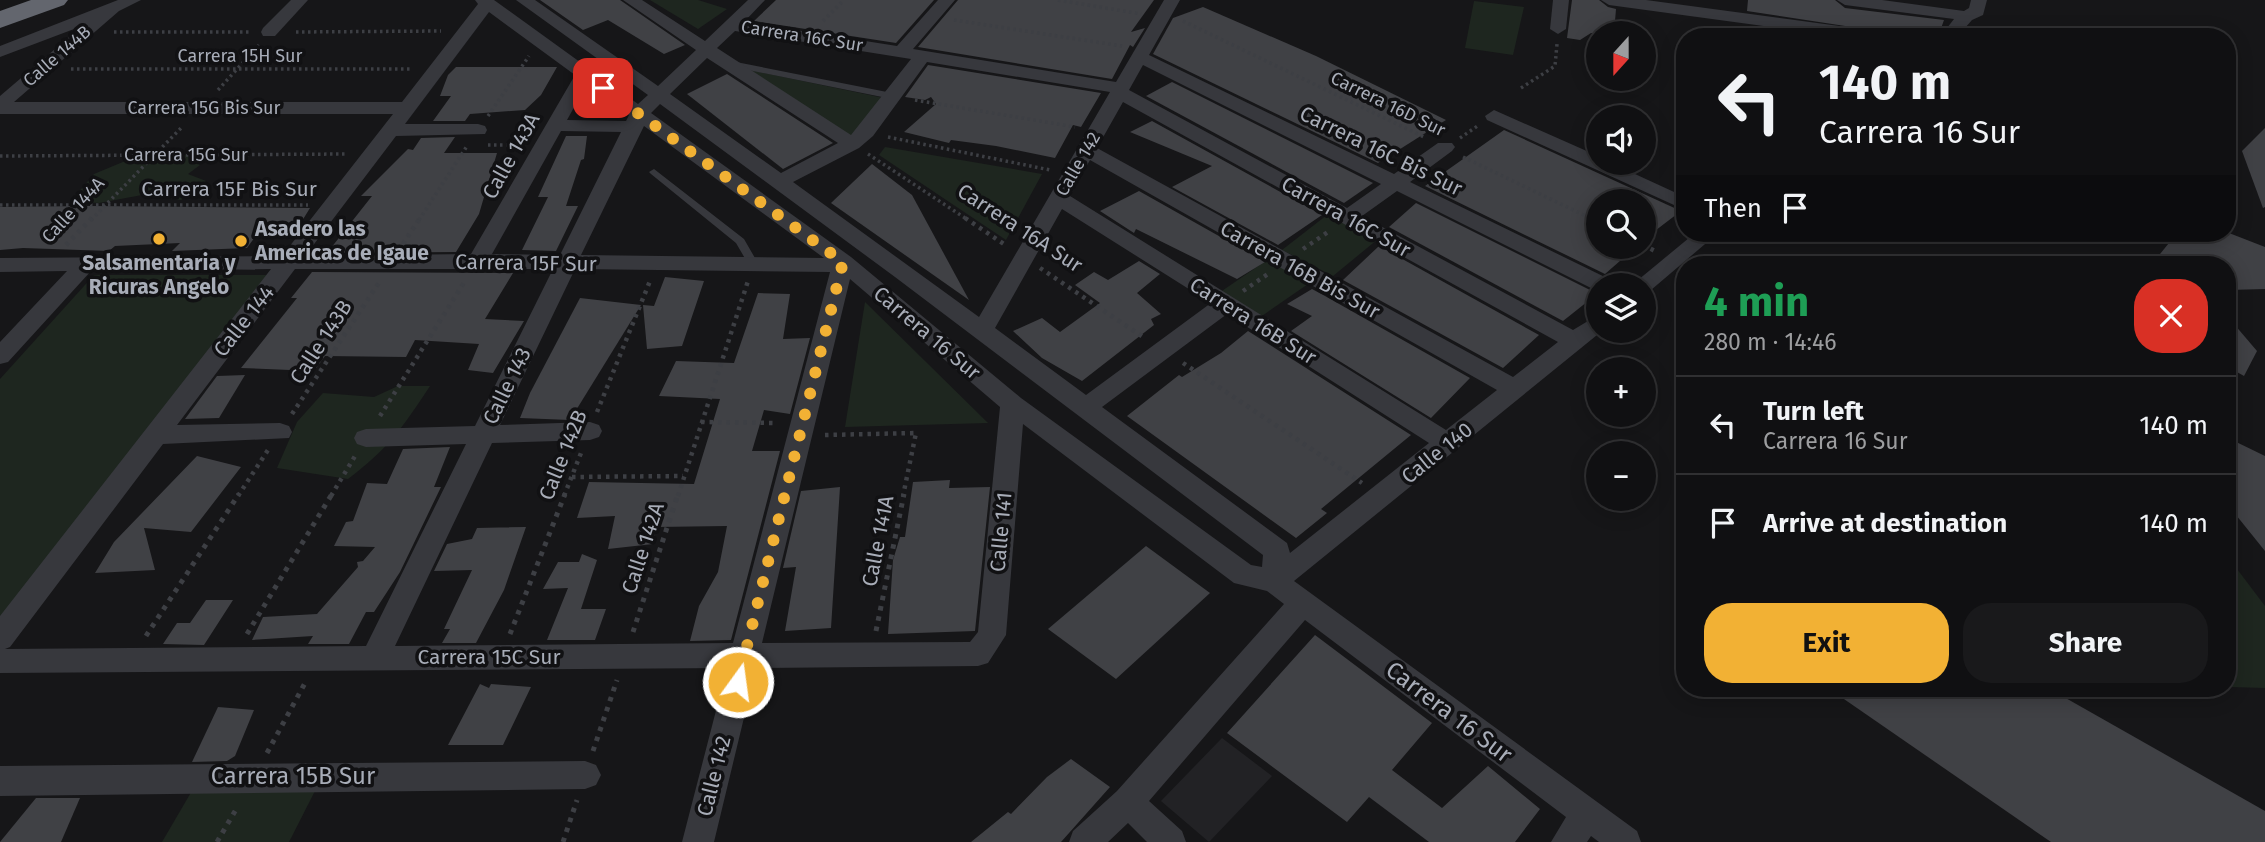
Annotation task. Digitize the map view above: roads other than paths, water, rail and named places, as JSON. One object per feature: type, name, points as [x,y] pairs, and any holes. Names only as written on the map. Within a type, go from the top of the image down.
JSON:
[{"type":"highway","points":[[0,5],[13,0]]},
{"type":"highway","points":[[0,20],[55,0]]},
{"type":"street","points":[[0,52],[132,0]]},
{"type":"street","points":[[270,32],[300,0]]},
{"type":"street","name":"Carrera 16 Sur","points":[[524,0],[659,93],[983,329],[1277,551],[1274,581]]},
{"type":"street","points":[[631,0],[726,63],[859,138]]},
{"type":"street","points":[[554,125],[637,121],[659,93],[757,0]]},
{"type":"street","points":[[901,52],[947,0]]},
{"type":"street","points":[[1558,29],[1561,0]]},
{"type":"street","points":[[1609,0],[1818,28]]},
{"type":"street","points":[[1744,0],[1745,18]]},
{"type":"street","points":[[1845,0],[1966,16]]},
{"type":"street","points":[[1956,28],[1966,16],[1977,11],[1979,0]]},
{"type":"street","name":"Carrera 16 Sur","points":[[485,2],[584,74],[637,121],[843,264],[1012,404],[1244,575],[1274,581],[1625,842]]},
{"type":"street","name":"Calle 144","points":[[0,638],[438,68],[485,2]]},
{"type":"street","name":"Calle 144B","points":[[0,107],[114,7]]},
{"type":"street","name":"Calle 142","points":[[983,329],[1166,10]]},
{"type":"street","name":"Carrera 16C Sur","points":[[731,25],[1120,90],[1347,218],[1574,341]]},
{"type":"street","name":"Carrera 16C Bis Sur","points":[[1142,53],[1395,183],[1586,277]]},
{"type":"street","points":[[780,181],[859,138],[922,55]]},
{"type":"street","name":"Calle 143A","points":[[478,261],[584,74]]},
{"type":"street","name":"Carrera 15G Bis Sur","points":[[0,107],[407,108]]},
{"type":"street","points":[[1494,116],[1676,200]]},
{"type":"street","name":"Calle 143","points":[[375,658],[637,121]]},
{"type":"street","points":[[390,130],[479,138]]},
{"type":"street","name":"Carrera 16B Bis Sur","points":[[1091,140],[1514,389]]},
{"type":"street","points":[[1347,218],[1445,147]]},
{"type":"street","name":"Carrera 16B Sur","points":[[1058,197],[1448,443]]},
{"type":"street","points":[[1680,256],[1698,242]]},
{"type":"street","points":[[1656,275],[1676,259]]},
{"type":"street","name":"Carrera 15F Sur","points":[[0,265],[478,261],[656,265],[843,264]]},
{"type":"street","name":"Calle 142","points":[[698,842],[843,264]]},
{"type":"street","points":[[0,356],[85,265]]},
{"type":"street","points":[[1086,407],[1225,304]]},
{"type":"street","name":"Calle 140","points":[[1274,581],[1586,332]]},
{"type":"street","name":"Calle 141","points":[[978,654],[992,635],[1012,404]]},
{"type":"street","points":[[366,438],[590,431]]},
{"type":"street","points":[[156,435],[280,432]]},
{"type":"street","points":[[1085,842],[1128,802],[1302,603]]},
{"type":"street","name":"Carrera 15C Sur","points":[[0,661],[978,654]]},
{"type":"street","name":"Carrera 15B Sur","points":[[0,781],[255,776],[585,775]]},
{"type":"street","points":[[1128,802],[1170,842]]},
{"type":"street","points":[[1567,842],[1588,814]]},
{"type":"lane","points":[[726,63],[892,96]]},
{"type":"lane","points":[[654,172],[740,241],[754,265]]},
{"type":"place","name":"Salsamentaria y Ricuras Angelo","points":[[159,239]]},
{"type":"place","name":"Asadero las Americas de Igaue","points":[[241,241]]}]
